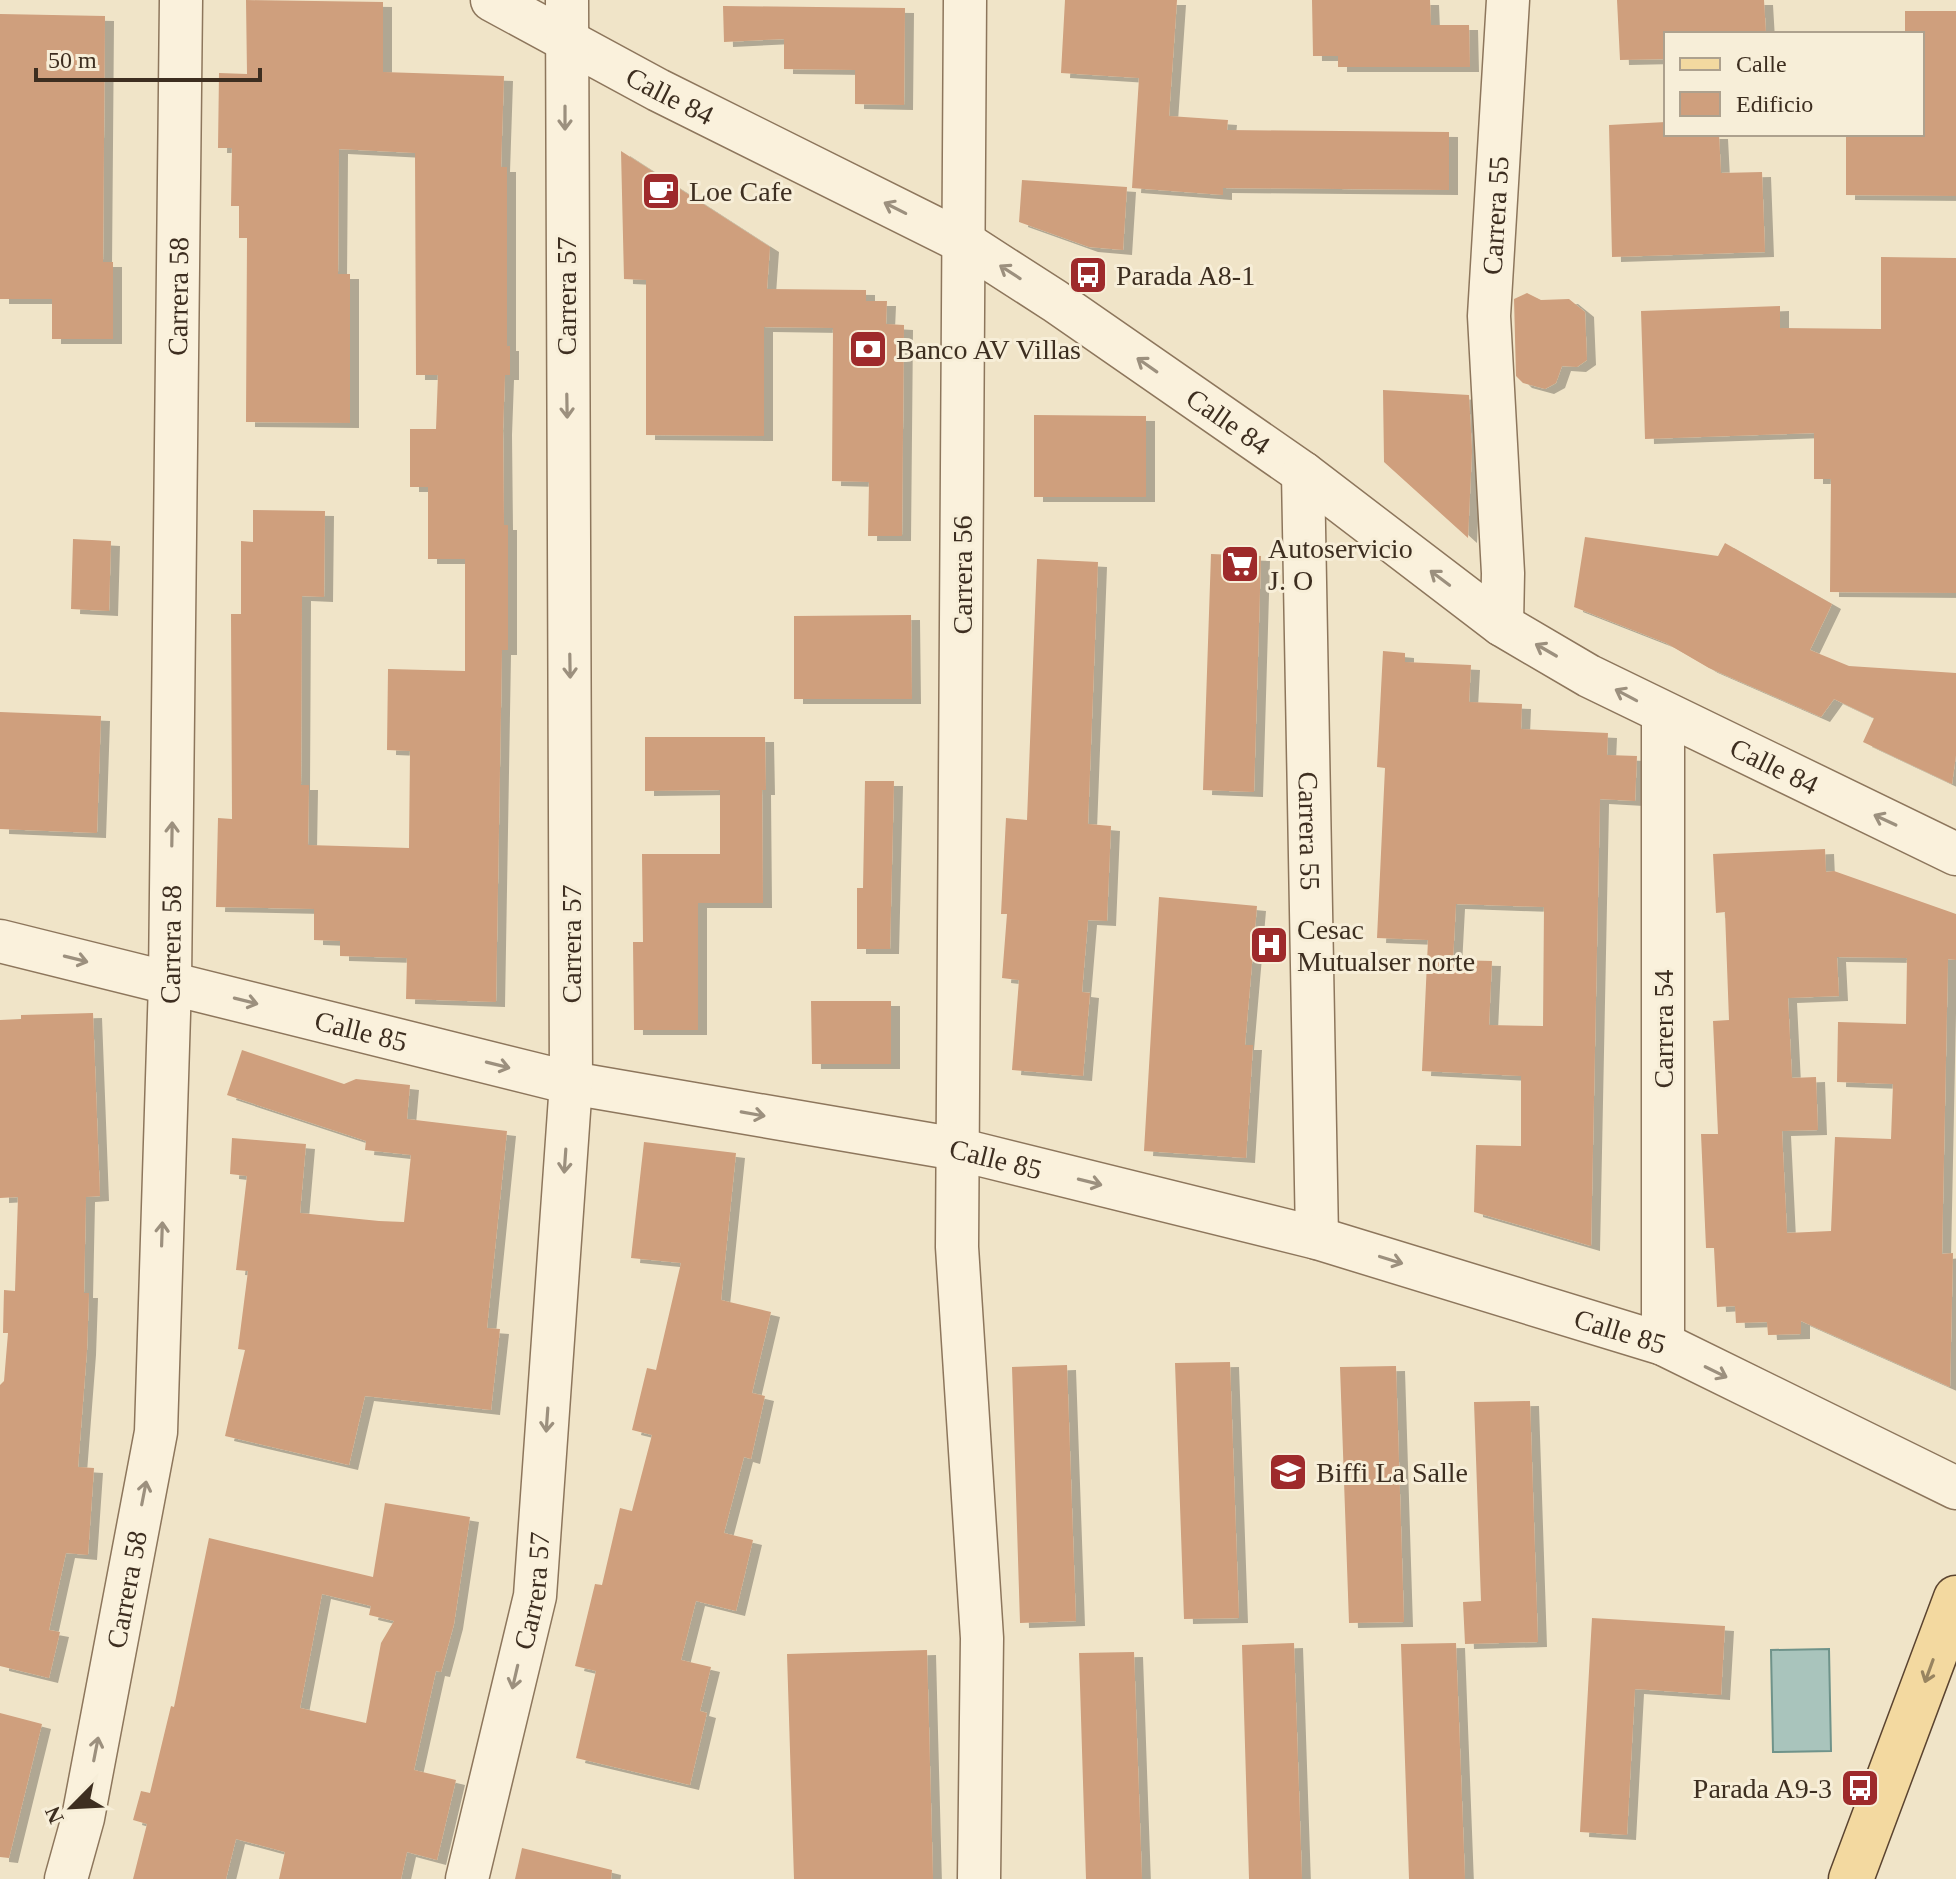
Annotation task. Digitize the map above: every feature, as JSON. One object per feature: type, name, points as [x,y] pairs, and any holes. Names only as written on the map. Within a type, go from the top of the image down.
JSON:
[{"type":"main road","points":[[1851,1879],[1956,1598]]},
{"type":"street","name":"Carrera 58","points":[[66,1879],[83,1818],[156,1432],[170,982],[181,0]]},
{"type":"street","name":"Calle 84","points":[[492,0],[566,20],[965,243],[1055,301],[1303,473],[1502,625],[1663,714],[1956,854]]},
{"type":"street","name":"Carrera 56","points":[[965,0],[957,1247],[982,1638],[979,1879]]},
{"type":"street","name":"Carrera 55","points":[[1502,625],[1503,573],[1489,316],[1508,0]]},
{"type":"street","name":"Carrera 57","points":[[467,1879],[535,1596],[571,1083],[566,20]]},
{"type":"street","name":"Carrera 55","points":[[1303,473],[1317,1238]]},
{"type":"street","name":"Carrera 54","points":[[1663,714],[1663,1344]]},
{"type":"street","name":"Calle 85","points":[[0,941],[571,1083],[957,1149],[1317,1238],[1663,1344],[1956,1488]]},
{"type":"water","points":[[1829,1649],[1831,1751],[1773,1752],[1771,1650]]},
{"type":"building","points":[[246,0],[383,2],[383,72],[504,76],[501,167],[507,167],[507,346],[510,346],[510,375],[505,375],[503,430],[504,525],[508,525],[508,650],[502,650],[496,1002],[406,999],[407,958],[340,956],[340,941],[314,940],[314,909],[216,907],[218,818],[232,819],[231,614],[241,614],[241,541],[253,542],[253,510],[325,511],[324,597],[302,596],[301,785],[309,785],[308,845],[409,848],[410,751],[387,750],[388,669],[465,671],[465,559],[428,559],[428,487],[410,487],[410,429],[436,429],[438,375],[416,375],[415,153],[339,149],[338,274],[350,274],[350,423],[246,422],[247,238],[239,238],[239,206],[231,206],[232,148],[218,148],[219,73],[247,74]]},
{"type":"building","points":[[1065,0],[1177,0],[1169,116],[1228,120],[1227,130],[1449,132],[1449,190],[1223,188],[1223,195],[1132,188],[1139,78],[1061,73]]},
{"type":"building","points":[[1312,0],[1430,0],[1431,25],[1469,25],[1470,67],[1338,67],[1338,56],[1313,56]]},
{"type":"building","points":[[1617,0],[1764,0],[1766,32],[1664,32],[1664,59],[1620,60]]},
{"type":"building","points":[[723,6],[905,8],[904,105],[855,104],[855,70],[784,69],[784,39],[724,42]]},
{"type":"building","points":[[1905,11],[1956,11],[1956,196],[1846,195],[1846,136],[1924,136],[1924,32],[1905,32]]},
{"type":"building","points":[[0,14],[105,16],[103,262],[113,262],[113,339],[52,339],[52,299],[0,299]]},
{"type":"building","points":[[1664,122],[1664,136],[1719,136],[1721,173],[1762,172],[1765,252],[1612,257],[1609,125]]},
{"type":"building","points":[[621,151],[770,247],[767,289],[866,290],[866,301],[887,301],[886,324],[904,325],[902,536],[868,536],[869,482],[832,481],[833,328],[764,327],[764,436],[646,435],[646,280],[624,279]]},
{"type":"building","points":[[1022,180],[1127,187],[1123,250],[1089,247],[1019,222]]},
{"type":"building","points":[[1881,257],[1956,258],[1956,593],[1830,592],[1831,479],[1814,479],[1814,433],[1645,439],[1641,311],[1780,306],[1780,328],[1881,329]]},
{"type":"building","points":[[1527,293],[1541,300],[1569,299],[1585,312],[1587,360],[1577,367],[1562,366],[1556,383],[1545,389],[1523,383],[1516,376],[1514,299]]},
{"type":"building","points":[[1383,390],[1469,395],[1472,451],[1468,538],[1384,462]]},
{"type":"building","points":[[1034,415],[1146,416],[1146,497],[1034,497]]},
{"type":"building","points":[[1585,537],[1718,556],[1725,543],[1832,604],[1810,650],[1849,666],[1956,673],[1956,755],[1952,784],[1863,742],[1874,718],[1834,699],[1821,717],[1709,668],[1666,643],[1574,607]]},
{"type":"building","points":[[73,539],[111,541],[109,611],[71,609]]},
{"type":"building","points":[[1211,554],[1261,556],[1254,792],[1203,790]]},
{"type":"building","points":[[1037,559],[1098,562],[1088,824],[1111,826],[1107,921],[1088,920],[1082,992],[1090,993],[1083,1076],[1012,1070],[1019,980],[1002,978],[1007,914],[1001,914],[1006,818],[1027,820]]},
{"type":"building","points":[[911,615],[912,699],[794,699],[794,616]]},
{"type":"building","points":[[1383,651],[1405,653],[1405,662],[1471,665],[1469,702],[1522,704],[1521,729],[1608,733],[1607,755],[1637,756],[1635,801],[1600,799],[1591,1246],[1474,1212],[1476,1145],[1521,1146],[1521,1076],[1422,1071],[1428,940],[1377,938],[1385,768],[1377,767]],"holes":[[[1456,904],[1544,907],[1543,1026],[1489,1025],[1492,961],[1453,960]]]},
{"type":"building","points":[[0,712],[101,716],[97,833],[0,829]]},
{"type":"building","points":[[645,737],[765,737],[763,903],[698,903],[698,1030],[634,1030],[633,942],[643,942],[642,854],[720,854],[720,790],[645,791]]},
{"type":"building","points":[[865,781],[894,781],[890,949],[857,949],[857,888],[863,888]]},
{"type":"building","points":[[1825,849],[1826,872],[1834,871],[1956,914],[1956,960],[1948,959],[1942,1254],[1953,1253],[1950,1387],[1801,1321],[1801,1334],[1768,1335],[1767,1322],[1736,1323],[1735,1306],[1717,1307],[1714,1248],[1706,1248],[1701,1134],[1718,1134],[1713,1021],[1729,1020],[1725,912],[1716,913],[1713,854]],"holes":[[[1837,957],[1907,958],[1906,1024],[1838,1022],[1837,1082],[1893,1084],[1891,1139],[1835,1137],[1831,1231],[1787,1233],[1782,1131],[1818,1130],[1816,1077],[1792,1078],[1788,998],[1839,996]]]},
{"type":"building","points":[[1159,897],[1257,906],[1245,1045],[1253,1045],[1246,1158],[1144,1151]]},
{"type":"building","points":[[811,1001],[891,1001],[891,1064],[812,1064]]},
{"type":"building","points":[[93,1013],[100,1196],[86,1197],[84,1293],[89,1293],[78,1467],[94,1468],[88,1555],[66,1553],[49,1630],[60,1632],[49,1678],[0,1666],[0,1385],[4,1381],[8,1333],[3,1333],[4,1290],[15,1291],[18,1197],[0,1198],[0,1020],[21,1019],[21,1015]]},
{"type":"building","points":[[242,1050],[344,1084],[356,1079],[410,1085],[407,1119],[507,1131],[487,1328],[500,1329],[491,1410],[365,1396],[349,1465],[225,1436],[245,1350],[238,1349],[248,1271],[236,1270],[247,1176],[230,1174],[232,1138],[306,1144],[300,1213],[379,1221],[404,1222],[411,1155],[365,1150],[366,1141],[227,1095]]},
{"type":"building","points":[[644,1142],[736,1153],[721,1300],[771,1312],[752,1393],[765,1396],[751,1459],[744,1457],[724,1533],[753,1540],[736,1611],[696,1601],[681,1660],[711,1667],[700,1711],[707,1713],[690,1785],[576,1758],[596,1671],[575,1666],[595,1584],[602,1585],[620,1508],[632,1511],[652,1435],[632,1430],[647,1368],[656,1370],[681,1263],[631,1258]]},
{"type":"building","points":[[1230,1362],[1239,1618],[1184,1619],[1175,1363]]},
{"type":"building","points":[[1067,1365],[1076,1621],[1020,1623],[1012,1367]]},
{"type":"building","points":[[1396,1366],[1404,1622],[1349,1623],[1340,1367]]},
{"type":"building","points":[[1530,1401],[1538,1642],[1465,1644],[1463,1602],[1481,1601],[1474,1402]]},
{"type":"building","points":[[385,1503],[470,1517],[454,1624],[441,1672],[436,1671],[414,1770],[456,1780],[437,1860],[407,1852],[401,1879],[279,1879],[285,1852],[236,1839],[226,1879],[133,1879],[147,1824],[133,1820],[141,1791],[150,1793],[171,1706],[174,1707],[209,1538],[373,1577]],"holes":[[[322,1594],[371,1606],[369,1615],[394,1621],[381,1643],[366,1723],[300,1708]]]},
{"type":"building","points":[[1592,1618],[1725,1626],[1721,1695],[1635,1689],[1627,1835],[1580,1832]]},
{"type":"building","points":[[1294,1643],[1302,1879],[1249,1879],[1242,1645]]},
{"type":"building","points":[[1456,1643],[1465,1879],[1409,1879],[1401,1644]]},
{"type":"building","points":[[927,1650],[933,1879],[794,1879],[787,1654]]},
{"type":"building","points":[[1134,1652],[1142,1879],[1086,1879],[1079,1653]]},
{"type":"building","points":[[0,1713],[42,1724],[9,1858],[0,1857]]},
{"type":"building","points":[[522,1848],[612,1870],[611,1879],[515,1879]]},
{"type":"place","name":"Loe Cafe","points":[[661,191]]},
{"type":"place","name":"Parada A8-1","points":[[1088,275]]},
{"type":"place","name":"Banco AV Villas","points":[[868,349]]},
{"type":"place","name":"Autoservicio J. O","points":[[1240,564]]},
{"type":"place","name":"Cesac Mutualser norte","points":[[1269,945]]},
{"type":"place","name":"Biffi La Salle","points":[[1288,1472]]},
{"type":"place","name":"Parada A9-3","points":[[1860,1788]]}]
